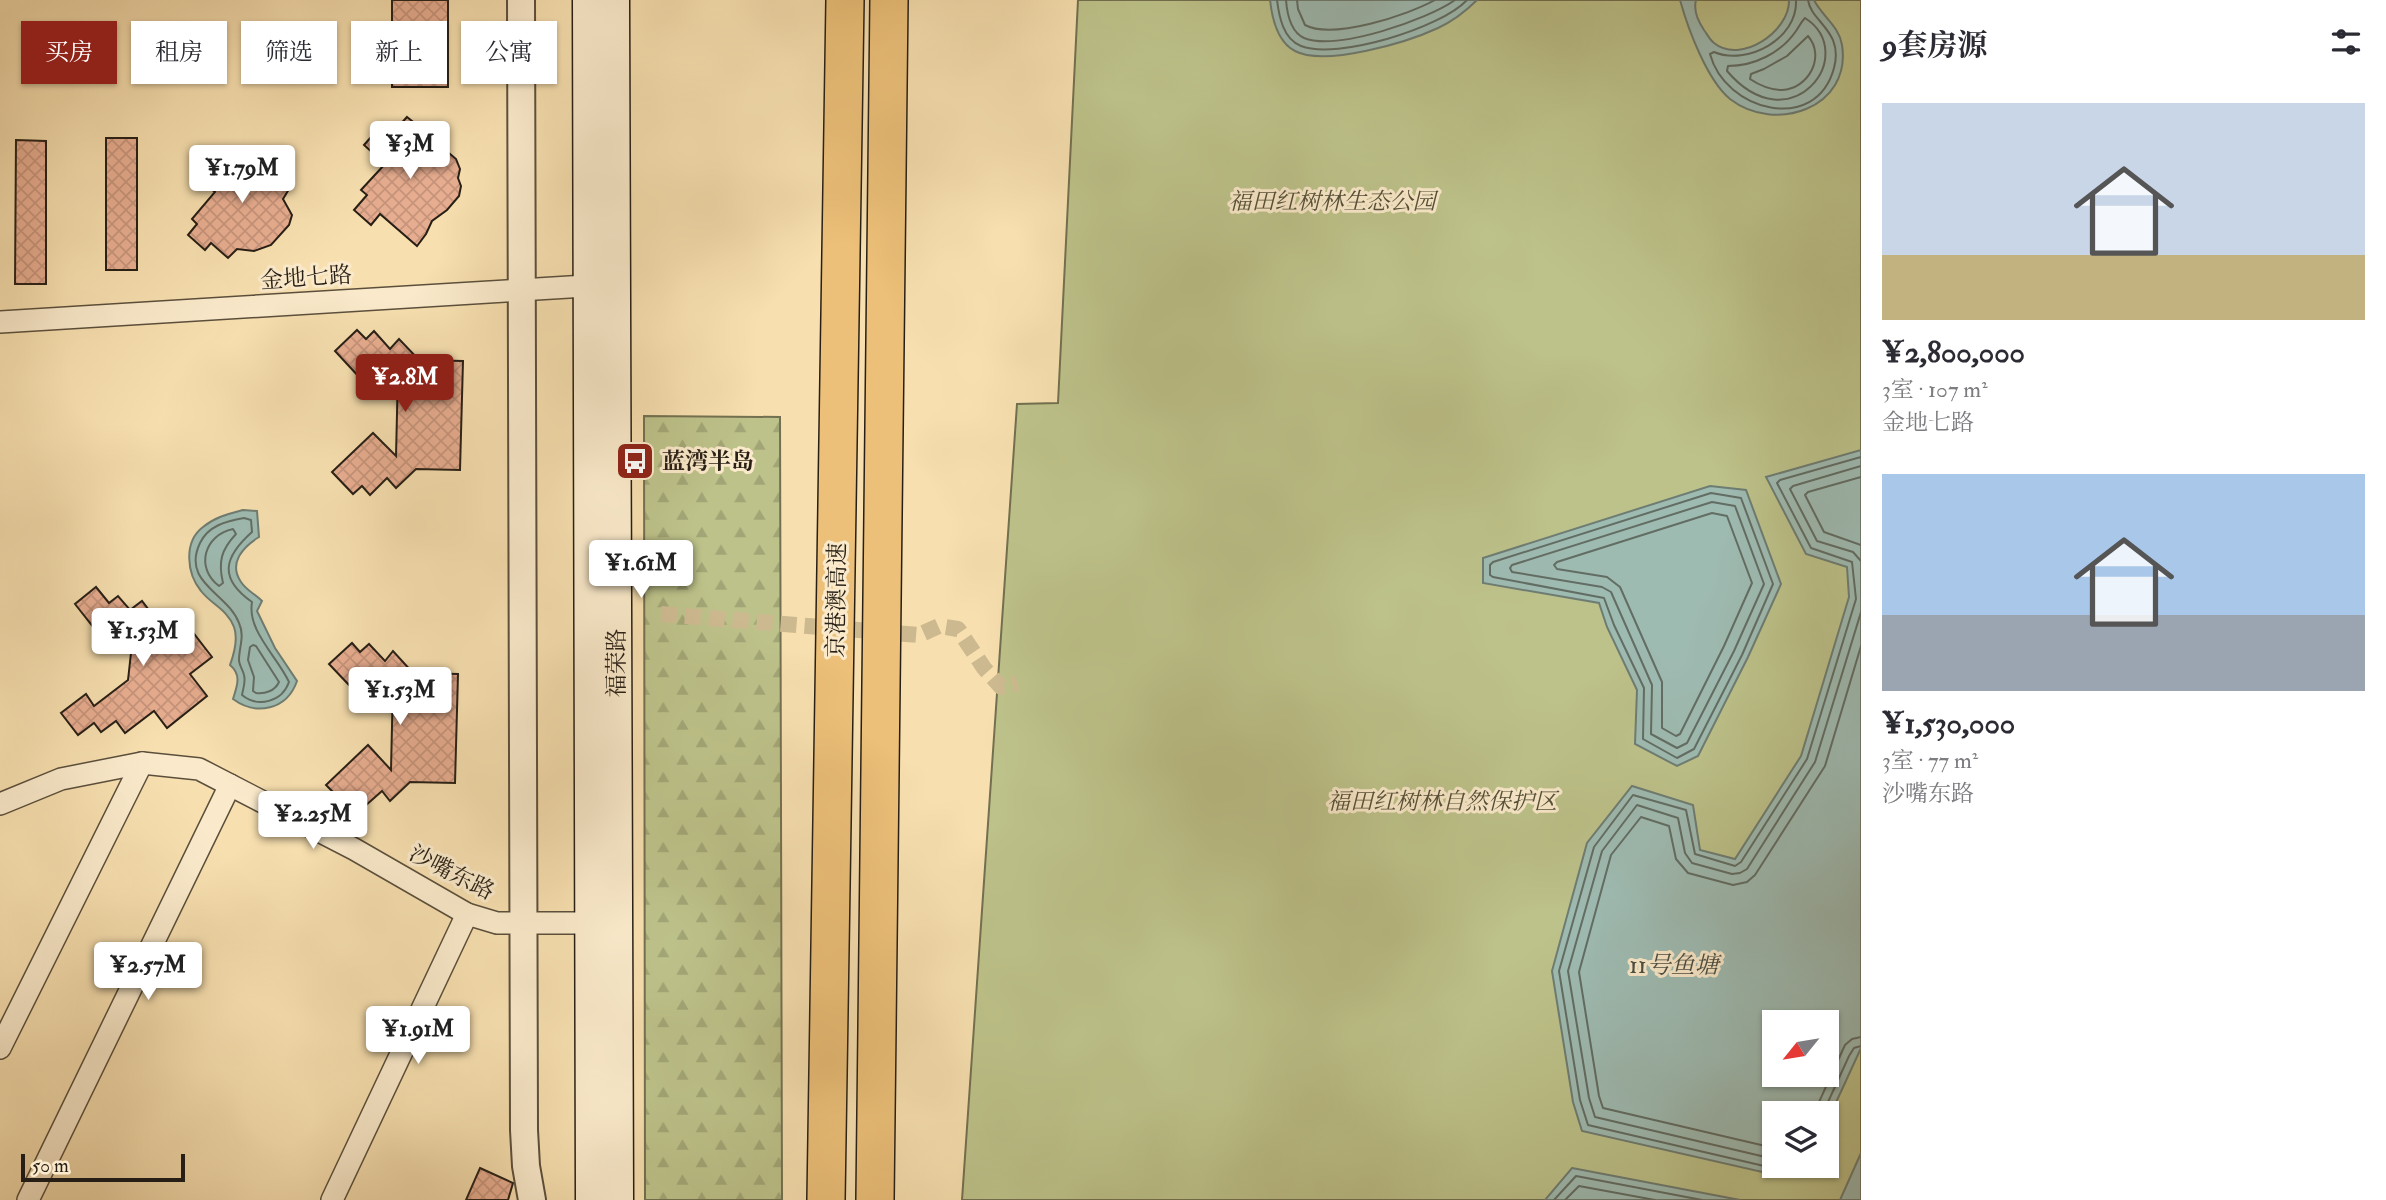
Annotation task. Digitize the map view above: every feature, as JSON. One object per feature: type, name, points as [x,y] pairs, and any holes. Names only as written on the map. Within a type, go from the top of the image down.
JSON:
[{"type":"highway","name":"京港澳高速","points":[[826,1200],[845,0]]},
{"type":"highway","name":"京港澳高速","points":[[875,1200],[889,0]]},
{"type":"main road","name":"福荣路","points":[[588,0],[602,285]]},
{"type":"main road","name":"福荣路","points":[[592,1200],[604,923],[602,285],[614,0]]},
{"type":"main road","name":"福荣路","points":[[604,923],[618,1200]]},
{"type":"street","points":[[521,0],[524,1130],[526,1166],[532,1200]]},
{"type":"street","name":"金地七路","points":[[0,322],[602,285]]},
{"type":"street","points":[[0,1048],[142,763]]},
{"type":"street","name":"沙嘴东路","points":[[0,804],[61,779],[142,763],[199,769],[354,849],[467,914],[497,923],[604,923]]},
{"type":"street","points":[[28,1200],[230,785]]},
{"type":"street","points":[[332,1200],[467,914]]},
{"type":"green space","name":"福田红树林自然保护区","points":[[1078,0],[1861,0],[1861,1200],[962,1200],[1017,404],[1058,403]]},
{"type":"green space","points":[[644,416],[780,417],[782,1200],[645,1200]]},
{"type":"water","points":[[1270,0],[1477,0],[1454,19],[1424,34],[1366,51],[1326,56],[1295,51],[1284,42],[1276,29]]},
{"type":"water","points":[[1680,0],[1696,0],[1697,16],[1711,40],[1725,49],[1737,50],[1750,47],[1773,33],[1782,23],[1789,0],[1814,0],[1834,27],[1842,45],[1842,67],[1835,85],[1823,99],[1807,109],[1788,114],[1768,114],[1748,109],[1730,99],[1714,80],[1693,39]]},
{"type":"water","name":"11号鱼塘","points":[[1861,450],[1861,1048],[1837,1101],[1762,1101],[1762,1172],[1582,1131],[1573,1102],[1552,971],[1587,843],[1632,786],[1693,805],[1700,850],[1735,859],[1801,756],[1849,597],[1847,567],[1806,554],[1766,477]]},
{"type":"water","points":[[1710,486],[1746,490],[1781,584],[1698,756],[1677,766],[1635,744],[1637,690],[1607,627],[1599,603],[1483,583],[1483,558]]},
{"type":"water","points":[[243,510],[257,511],[259,537],[239,556],[237,575],[245,587],[262,601],[257,611],[275,648],[297,681],[286,698],[270,707],[251,707],[233,699],[237,681],[236,673],[230,665],[236,641],[234,627],[223,611],[205,596],[196,584],[190,567],[190,549],[197,533],[217,518]]},
{"type":"water","points":[[1861,1153],[1861,1200],[1840,1200]]},
{"type":"water","points":[[1572,1168],[1740,1200],[1545,1200]]},
{"type":"building","points":[[392,0],[448,0],[448,87],[392,87],[392,84],[447,84],[447,21],[392,21]]},
{"type":"building","points":[[407,117],[418,126],[426,139],[442,147],[456,159],[460,169],[459,196],[447,210],[432,221],[417,246],[380,214],[371,225],[354,210],[367,195],[361,190],[385,164],[364,145],[380,127],[390,136]]},
{"type":"building","points":[[106,138],[137,138],[137,270],[106,270]]},
{"type":"building","points":[[16,140],[46,141],[46,284],[15,284]]},
{"type":"building","points":[[223,147],[230,159],[245,154],[261,156],[287,179],[289,189],[283,199],[292,215],[289,225],[271,245],[254,251],[237,249],[228,258],[211,243],[205,250],[188,235],[197,224],[192,219],[215,192],[198,178]]},
{"type":"building","points":[[357,330],[366,339],[374,331],[390,349],[399,339],[419,360],[463,361],[460,470],[416,469],[396,488],[387,478],[370,495],[362,486],[353,494],[332,472],[373,433],[396,456],[398,371],[374,393],[335,351]]},
{"type":"building","points":[[96,587],[109,603],[118,596],[130,610],[142,601],[164,630],[181,617],[212,657],[190,674],[207,696],[167,728],[154,711],[125,733],[116,721],[101,732],[94,723],[78,735],[61,713],[86,694],[94,706],[128,680],[131,653],[105,619],[94,628],[75,604]]},
{"type":"building","points":[[352,643],[360,652],[369,644],[385,661],[393,651],[413,673],[458,674],[455,783],[410,782],[390,801],[382,791],[364,807],[356,799],[348,807],[326,785],[368,745],[391,770],[393,683],[369,706],[329,664]]},
{"type":"building","points":[[480,1168],[513,1183],[508,1200],[466,1200]]},
{"type":"tunnel","points":[[661,614],[919,635],[939,626],[958,629],[984,668],[1001,687],[1017,683]]},
{"type":"place","name":"蓝湾半岛","points":[[635,461]]},
{"type":"park label","name":"福田红树林生态公园","points":[[1332,201]]}]
